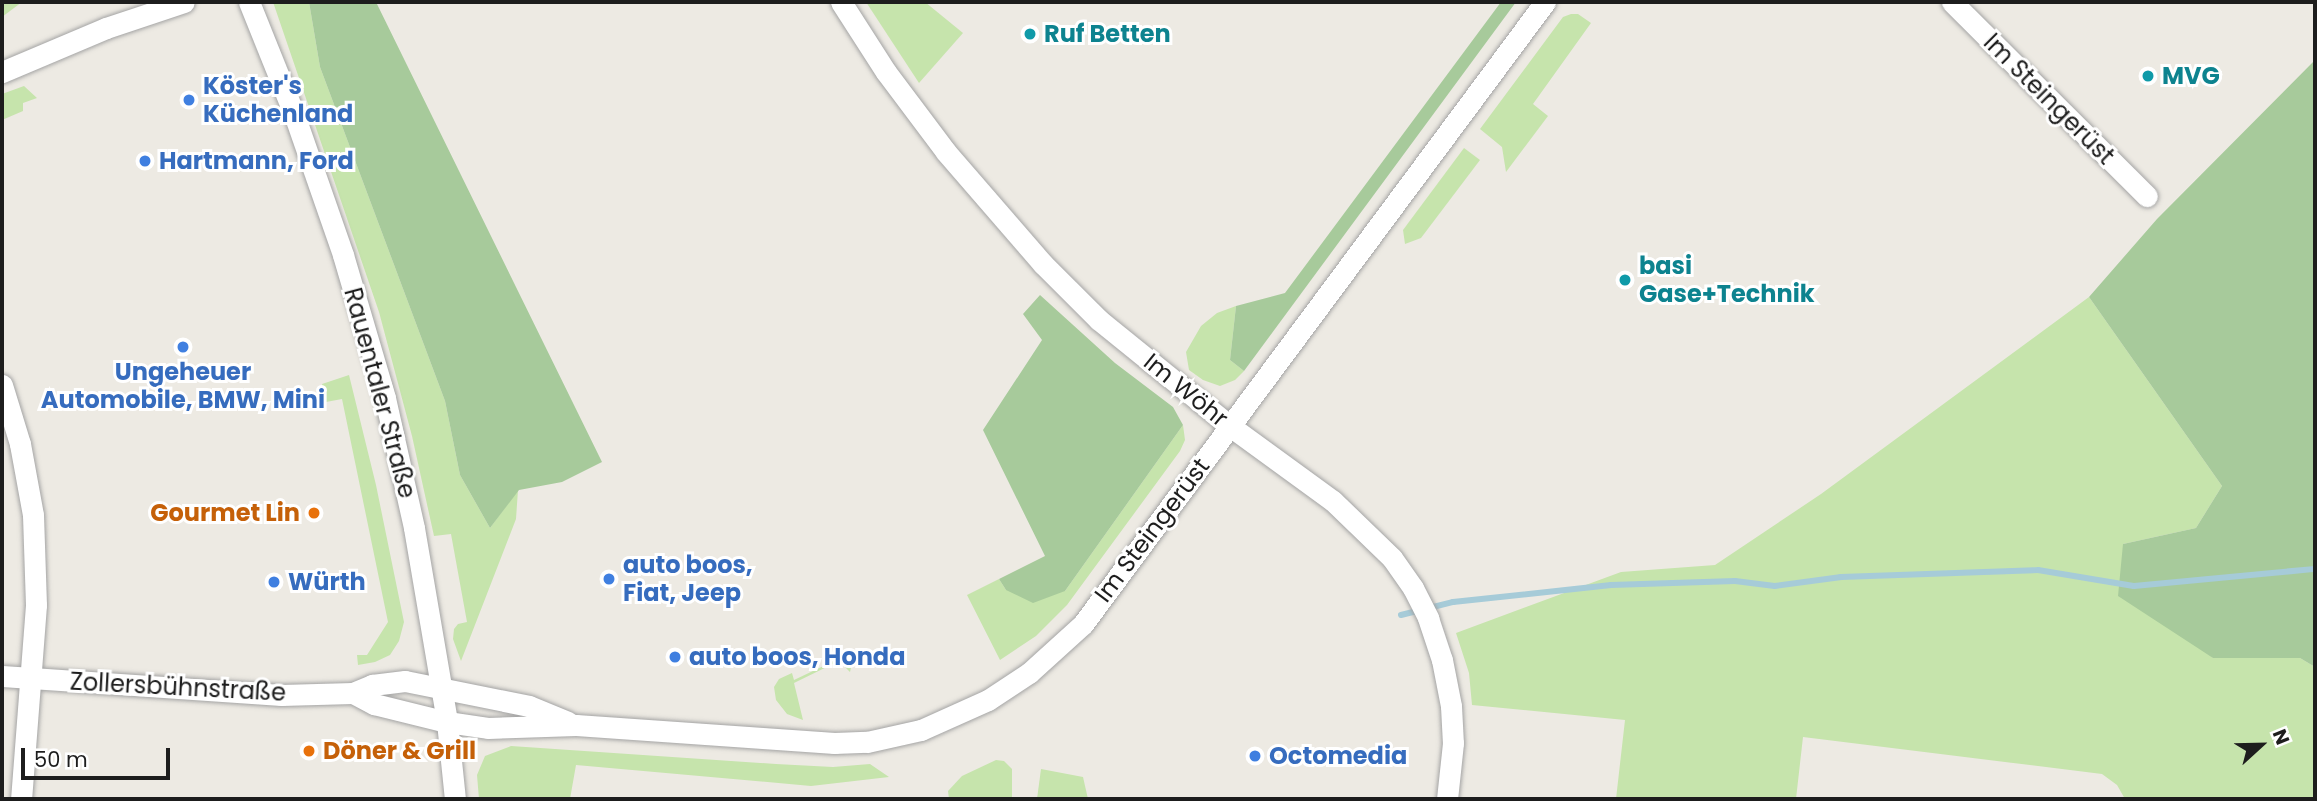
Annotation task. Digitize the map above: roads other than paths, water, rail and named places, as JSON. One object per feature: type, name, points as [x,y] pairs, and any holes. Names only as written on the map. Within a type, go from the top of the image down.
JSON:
[{"type":"street","points":[[106,28],[136,2]]},
{"type":"street","points":[[2,72],[106,28],[184,2]]},
{"type":"street","name":"Rauentaler Straße","points":[[249,2],[293,114],[343,256],[385,398],[414,528],[447,722],[455,799]]},
{"type":"street","name":"Im Wöhr","points":[[841,2],[886,72],[946,152],[1042,264],[1099,320],[1230,426],[1354,519],[1392,558],[1413,588],[1428,618],[1442,660],[1451,706],[1453,743],[1447,799]]},
{"type":"street","name":"Im Steingerüst","points":[[447,722],[488,728],[576,725],[853,743],[921,730],[965,712],[1029,673],[1083,624],[1545,2]]},
{"type":"street","name":"Im Steingerüst","points":[[1952,2],[2147,196]]},
{"type":"street","points":[[2,385],[20,444],[33,515],[36,605],[21,799]]},
{"type":"street","name":"Zollersbühnstraße","points":[[2,676],[281,695],[354,693],[372,685],[405,681],[441,686]]},
{"type":"street","name":"Im Steingerüst","points":[[441,686],[529,706],[576,725]]},
{"type":"street","name":"Zollersbühnstraße","points":[[354,693],[374,704],[447,722]]},
{"type":"waterway","points":[[1401,615],[1453,602],[1611,585],[1735,581],[1775,586],[1841,577],[2038,570],[2134,586],[2315,569]]},
{"type":"place","name":"Ruf Betten","points":[[1030,34]]},
{"type":"place","name":"MVG","points":[[2148,76]]},
{"type":"place","name":"Köster's Küchenland","points":[[189,100]]},
{"type":"place","name":"Hartmann, Ford","points":[[145,161]]},
{"type":"place","name":"basi Gase+Technik","points":[[1625,280]]},
{"type":"place","name":"Ungeheuer Automobile, BMW, Mini","points":[[183,347]]},
{"type":"place","name":"Gourmet Lin","points":[[314,513]]},
{"type":"place","name":"auto boos, Fiat, Jeep","points":[[609,579]]},
{"type":"place","name":"Würth","points":[[274,582]]},
{"type":"place","name":"auto boos, Honda","points":[[675,657]]},
{"type":"place","name":"Döner & Grill","points":[[309,751]]},
{"type":"place","name":"Octomedia","points":[[1255,756]]}]
